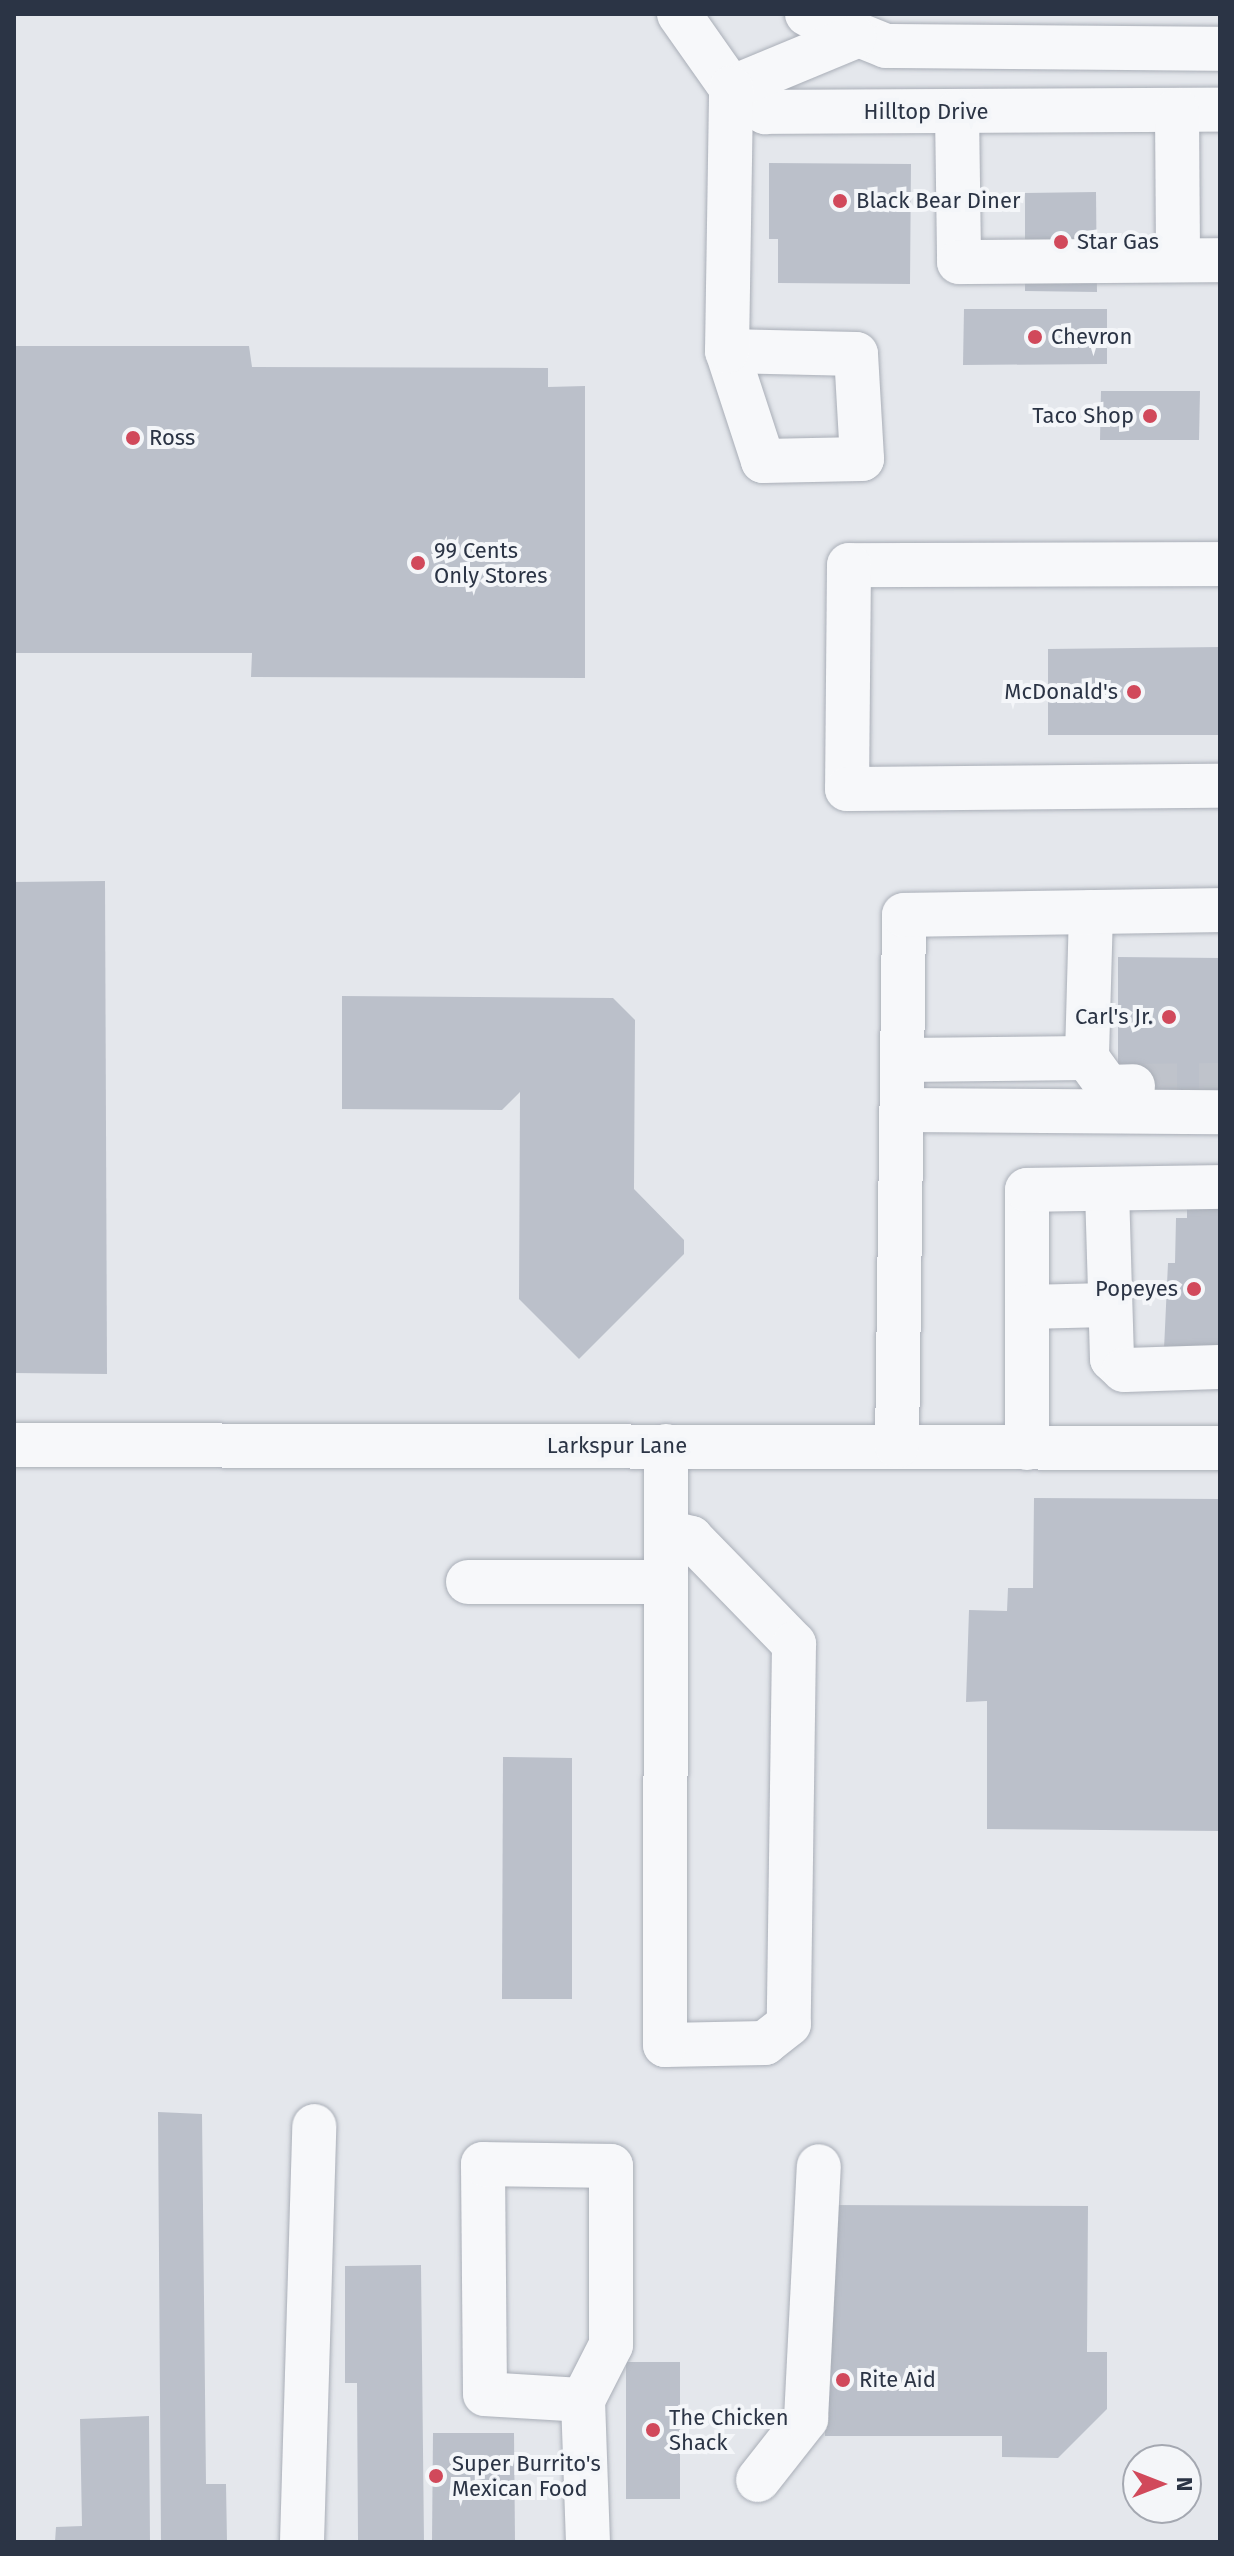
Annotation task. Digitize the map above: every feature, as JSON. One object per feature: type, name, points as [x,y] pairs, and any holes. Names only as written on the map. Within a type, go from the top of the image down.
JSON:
[{"type":"street","name":"Hilltop Drive","points":[[679,14],[731,88],[765,112],[1220,110]]},
{"type":"street","points":[[807,14],[854,37],[886,46],[1220,49]]},
{"type":"street","points":[[727,351],[731,88],[854,37]]},
{"type":"street","points":[[957,112],[959,262],[1199,260],[1177,110]]},
{"type":"street","points":[[1220,564],[849,565],[847,789],[1220,786]]},
{"type":"street","points":[[897,1446],[904,1110],[904,915],[1220,910]]},
{"type":"street","points":[[1091,912],[1087,1058],[1108,1087],[1133,1086]]},
{"type":"street","points":[[904,1060],[1087,1058]]},
{"type":"street","points":[[904,1110],[1220,1112]]},
{"type":"street","points":[[1027,1448],[1027,1190],[1220,1187]]},
{"type":"street","points":[[1107,1190],[1107,1305],[1112,1359],[1124,1370],[1220,1367]]},
{"type":"street","points":[[1027,1307],[1107,1305]]},
{"type":"street","name":"Larkspur Lane","points":[[14,1445],[1220,1448]]},
{"type":"street","points":[[666,1446],[665,2045],[765,2043],[789,2024],[794,1644],[691,1538],[666,1532]]},
{"type":"street","points":[[468,1582],[666,1582]]},
{"type":"street","points":[[302,2542],[314,2126]]},
{"type":"street","points":[[583,2400],[485,2394],[483,2164],[611,2166],[611,2345],[583,2400],[588,2542]]},
{"type":"street","points":[[758,2463],[806,2419],[809,2178]]},
{"type":"building","name":"Black Bear Diner","points":[[769,163],[911,164],[910,284],[778,283],[778,239],[769,239]]},
{"type":"building","name":"Star Gas","points":[[1096,192],[1097,292],[1025,291],[1025,193]]},
{"type":"building","name":"Chevron","points":[[964,309],[1107,309],[1107,364],[963,365]]},
{"type":"building","points":[[14,346],[249,346],[252,367],[548,368],[548,387],[585,386],[585,678],[251,677],[252,653],[14,653]]},
{"type":"building","name":"Taco Shop","points":[[1101,391],[1200,391],[1199,440],[1100,440]]},
{"type":"building","name":"McDonald's","points":[[1220,647],[1220,735],[1048,735],[1048,649]]},
{"type":"building","points":[[105,881],[107,1374],[14,1373],[14,882]]},
{"type":"building","name":"Carl's Jr.","points":[[1118,957],[1220,958],[1220,1093],[1133,1094],[1118,1077]]},
{"type":"building","points":[[342,996],[613,998],[635,1020],[634,1189],[684,1240],[684,1254],[579,1359],[519,1299],[520,1092],[502,1110],[342,1109]]},
{"type":"building","name":"Popeyes","points":[[1187,1206],[1220,1206],[1220,1356],[1164,1349],[1168,1263],[1175,1263],[1176,1218],[1187,1218]]},
{"type":"building","points":[[1034,1498],[1220,1499],[1220,1831],[987,1829],[987,1701],[966,1702],[969,1610],[1007,1611],[1008,1588],[1033,1588]]},
{"type":"building","points":[[503,1757],[572,1758],[572,1999],[502,1999]]},
{"type":"building","points":[[158,2112],[202,2114],[206,2484],[226,2484],[227,2542],[161,2542]]},
{"type":"building","name":"Rite Aid","points":[[826,2205],[1088,2206],[1087,2352],[1107,2352],[1107,2409],[1058,2458],[1002,2457],[1002,2436],[825,2436]]},
{"type":"building","points":[[421,2265],[424,2542],[358,2542],[357,2383],[345,2383],[345,2266]]},
{"type":"building","name":"The Chicken Shack","points":[[626,2362],[680,2362],[680,2499],[626,2499]]},
{"type":"building","points":[[149,2416],[150,2542],[55,2542],[56,2527],[82,2526],[80,2419]]},
{"type":"building","points":[[433,2433],[514,2433],[515,2542],[432,2542]]},
{"type":"tunnel","points":[[1133,1086],[1220,1085]]},
{"type":"place","name":"Black Bear Diner","points":[[840,201]]},
{"type":"place","name":"Star Gas","points":[[1061,242]]},
{"type":"place","name":"Chevron","points":[[1035,337]]},
{"type":"place","name":"Taco Shop","points":[[1150,416]]},
{"type":"place","name":"Ross","points":[[133,438]]},
{"type":"place","name":"99 Cents Only Stores","points":[[418,563]]},
{"type":"place","name":"McDonald's","points":[[1134,692]]},
{"type":"place","name":"Carl's Jr.","points":[[1169,1017]]},
{"type":"place","name":"Popeyes","points":[[1194,1289]]},
{"type":"place","name":"Rite Aid","points":[[843,2380]]},
{"type":"place","name":"The Chicken Shack","points":[[653,2430]]},
{"type":"place","name":"Super Burrito's Mexican Food","points":[[436,2476]]}]
